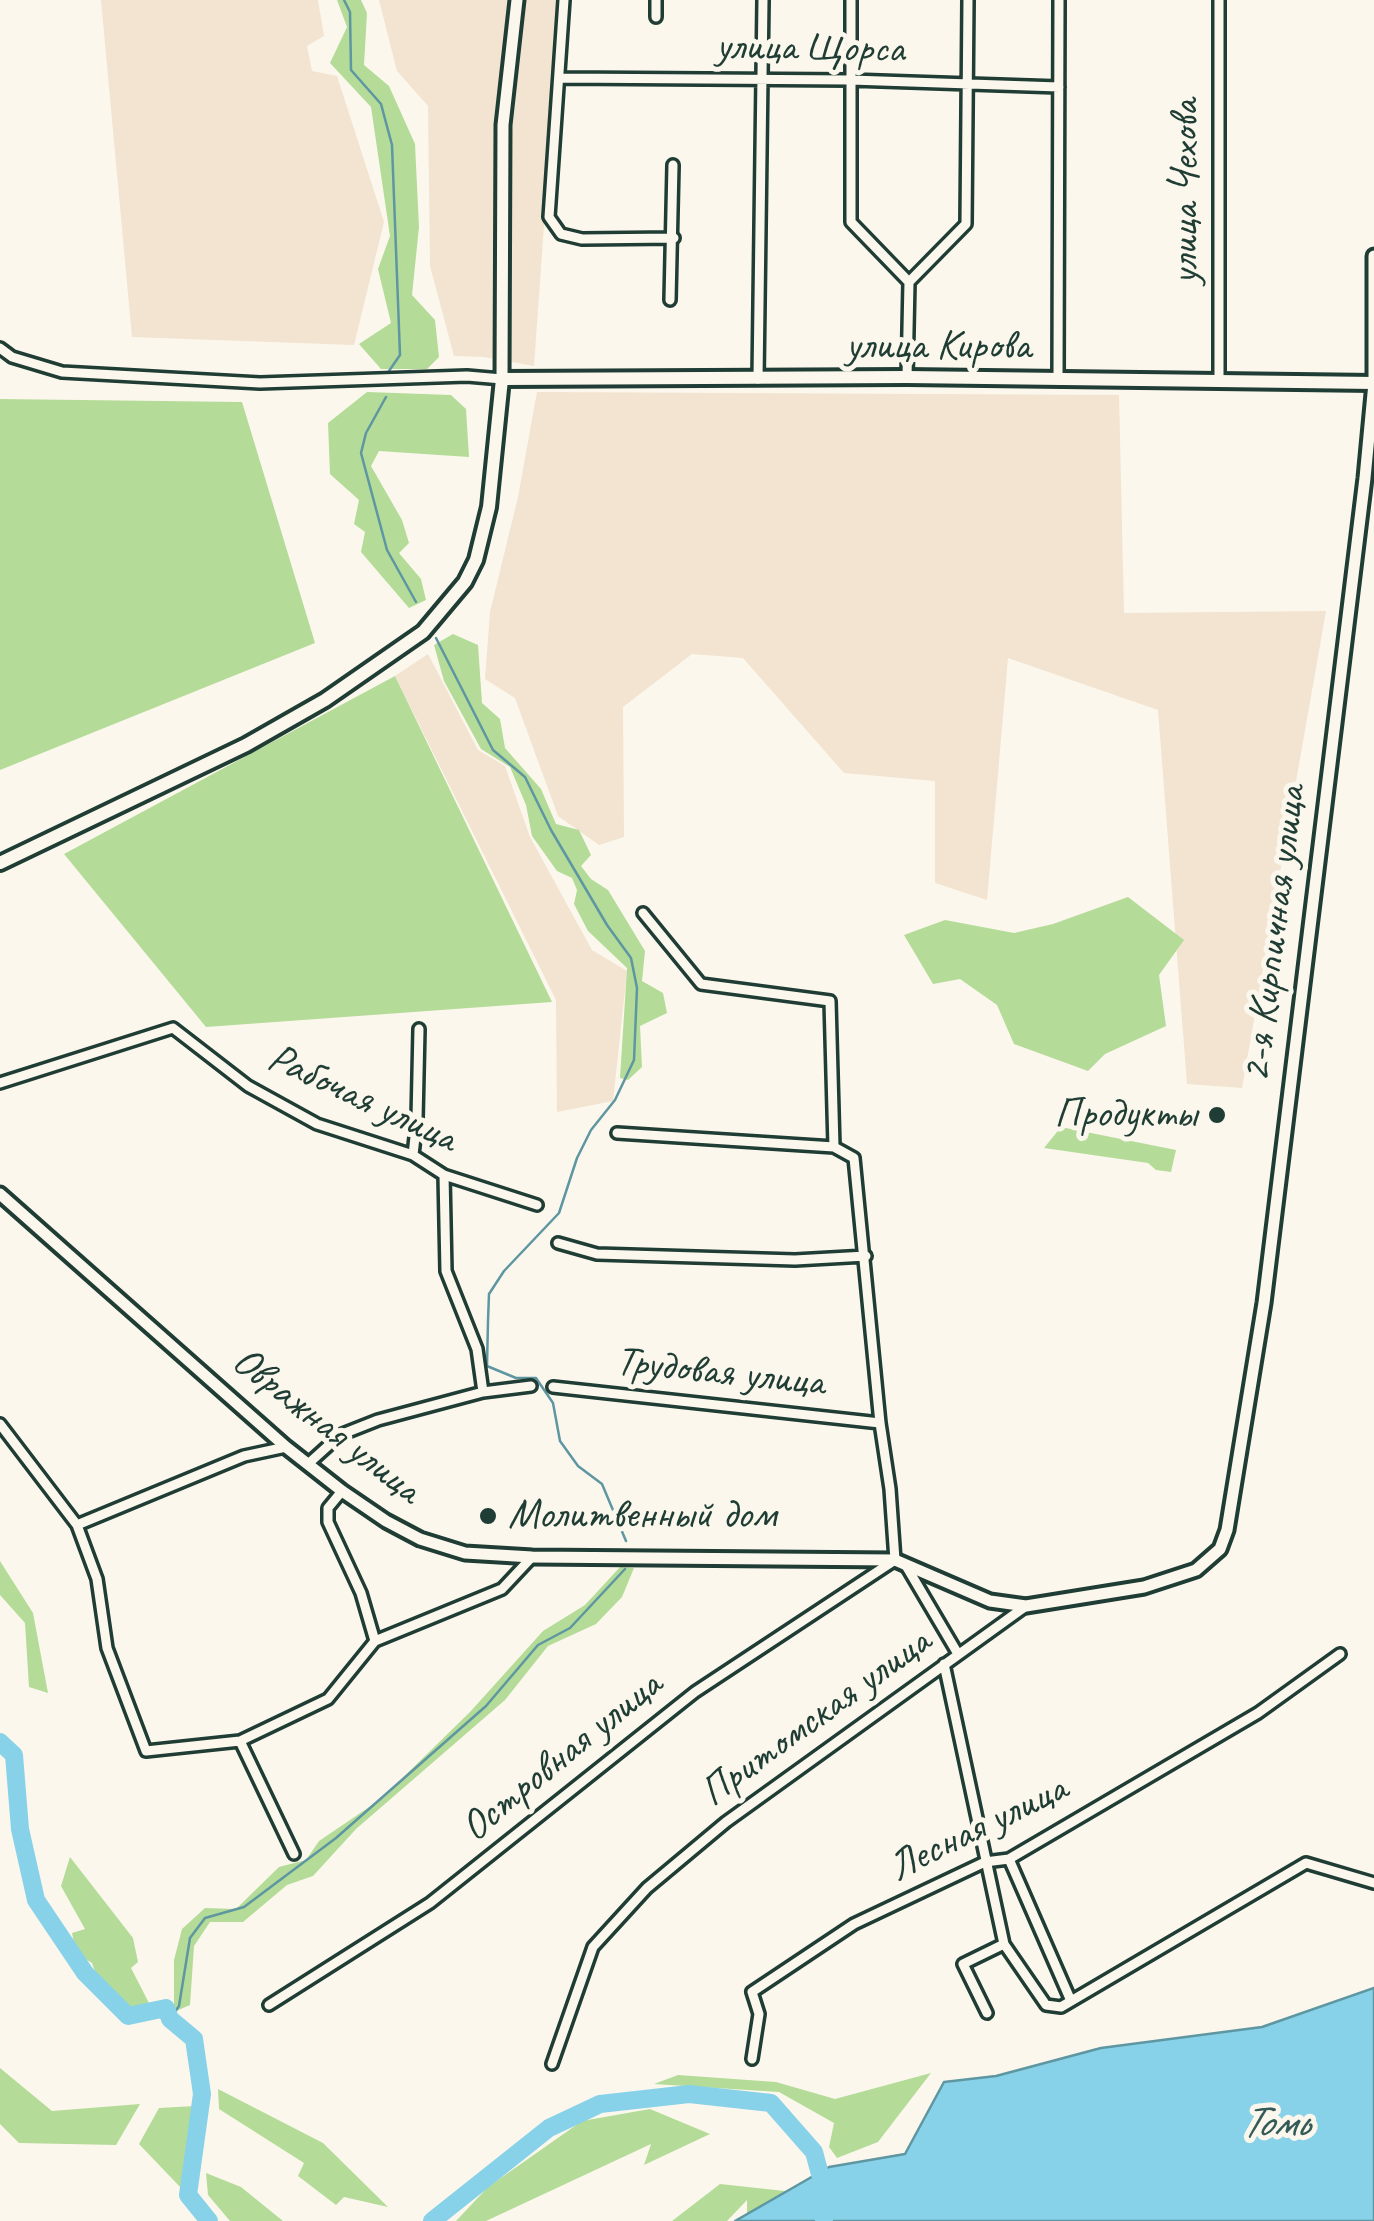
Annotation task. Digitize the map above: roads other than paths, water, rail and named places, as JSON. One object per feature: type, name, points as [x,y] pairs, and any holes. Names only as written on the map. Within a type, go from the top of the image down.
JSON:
[{"type":"main road","name":"улица Кирова","points":[[502,378],[1374,383]]},
{"type":"main road","points":[[0,863],[246,744],[325,700],[424,632],[465,582],[476,560],[489,507],[502,378]]},
{"type":"street","points":[[0,348],[12,357],[62,372],[260,383],[502,378],[503,125],[518,0]]},
{"type":"street","points":[[564,0],[549,217],[561,234],[582,239],[674,238]]},
{"type":"street","points":[[656,0],[656,17]]},
{"type":"street","points":[[758,379],[763,0]]},
{"type":"street","points":[[851,0],[851,222],[909,282]]},
{"type":"street","points":[[907,378],[909,282],[966,224],[968,0]]},
{"type":"street","points":[[1058,380],[1059,0]]},
{"type":"street","name":"улица Чехова","points":[[1218,0],[1218,384]]},
{"type":"street","name":"улица Щорса","points":[[561,78],[851,80],[1059,88]]},
{"type":"street","points":[[670,300],[673,166]]},
{"type":"street","name":"2-я Кирпичная улица","points":[[1220,1549],[1234,1502],[1264,1303],[1362,497],[1374,383],[1374,256]]},
{"type":"street","points":[[643,913],[701,984],[830,1001],[834,1147]]},
{"type":"street","name":"Рабочая улица","points":[[0,1082],[173,1028],[248,1086],[317,1124],[413,1155],[444,1175],[537,1205]]},
{"type":"street","points":[[413,1155],[418,1119],[418,1028]]},
{"type":"street","points":[[617,1133],[834,1147],[854,1158],[880,1424],[900,1562],[958,1654]]},
{"type":"street","points":[[444,1175],[446,1272],[477,1349],[484,1392]]},
{"type":"street","name":"Овражная улица","points":[[0,1194],[286,1447],[342,1492],[420,1539],[466,1553],[900,1562],[990,1601],[1026,1606]]},
{"type":"street","points":[[558,1243],[597,1254],[795,1260],[866,1256]]},
{"type":"street","points":[[308,1464],[340,1435],[378,1420],[484,1392],[531,1386]]},
{"type":"street","name":"Трудовая улица","points":[[553,1387],[880,1424]]},
{"type":"street","points":[[0,1424],[77,1525],[97,1579],[106,1648],[146,1752],[240,1741],[328,1699],[375,1640],[502,1589],[532,1556]]},
{"type":"street","points":[[77,1525],[244,1456],[286,1447]]},
{"type":"street","points":[[342,1492],[328,1508],[328,1522],[361,1592],[375,1640]]},
{"type":"street","name":"Притомская улица","points":[[552,2064],[593,1948],[647,1888],[726,1822],[1026,1606],[1144,1587],[1196,1570],[1220,1549]]},
{"type":"street","name":"Островная улица","points":[[270,2005],[430,1903],[696,1692],[900,1562]]},
{"type":"street","name":"Лесная улица","points":[[752,2058],[760,2014],[752,1992],[854,1924],[986,1862],[1009,1860],[1258,1713],[1340,1654]]},
{"type":"street","points":[[944,1664],[1004,1944],[1046,2004],[1062,2007],[1306,1863],[1374,1883]]},
{"type":"street","points":[[240,1741],[294,1854]]},
{"type":"street","points":[[1009,1860],[1071,2001]]},
{"type":"street","points":[[987,2013],[964,1964],[1004,1944]]},
{"type":"water","name":"Томь","points":[[1374,1988],[1374,2221],[735,2221],[829,2167],[905,2154],[944,2082],[996,2076],[1101,2048],[1262,2027]]},
{"type":"waterway","points":[[344,0],[350,12],[351,70],[381,104],[392,145],[400,355],[389,371]]},
{"type":"waterway","points":[[386,397],[366,433],[361,453],[387,550],[416,602]]},
{"type":"waterway","points":[[436,638],[493,750],[525,777],[551,830],[631,958],[637,988],[634,1060],[615,1100],[591,1130],[577,1158],[559,1213],[504,1271],[489,1294],[487,1366],[516,1378],[536,1378],[553,1403],[560,1441],[578,1466],[602,1484],[626,1541]]},
{"type":"waterway","points":[[170,2019],[179,2006],[190,1938],[205,1918],[244,1907],[336,1838],[486,1706],[538,1645],[570,1628],[625,1569]]},
{"type":"waterway","points":[[0,1742],[14,1755],[20,1829],[36,1900],[85,1973],[128,2016],[166,2008],[170,2019],[194,2039],[202,2094],[188,2195],[209,2221]]},
{"type":"waterway","points":[[432,2221],[549,2128],[600,2104],[689,2094],[771,2103],[814,2152],[821,2178],[824,2221]]},
{"type":"place","name":"Продукты","points":[[1217,1115]]},
{"type":"place","name":"Молитвенный дом","points":[[488,1516]]}]
